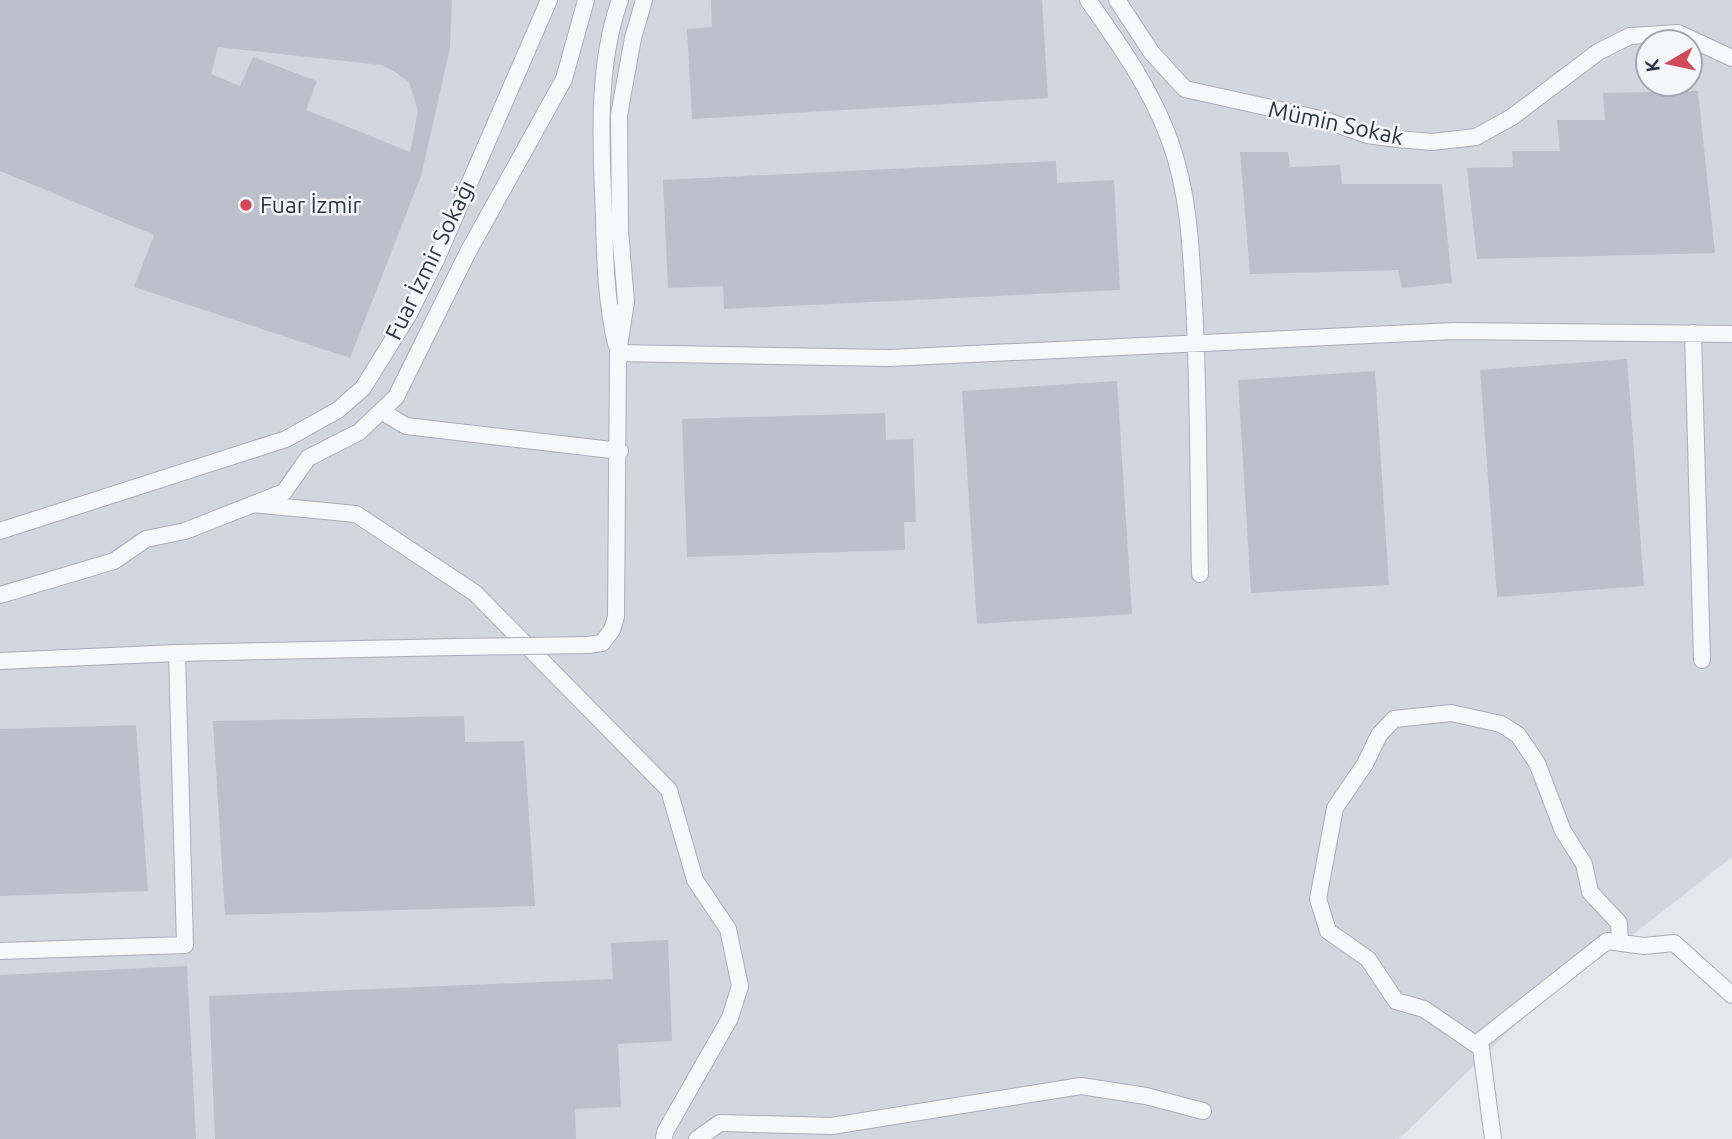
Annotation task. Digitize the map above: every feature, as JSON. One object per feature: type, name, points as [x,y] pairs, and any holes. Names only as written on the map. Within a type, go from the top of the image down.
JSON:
[{"type":"street","name":"Fuar İzmir Sokağı","points":[[0,531],[286,439],[338,410],[363,388],[409,314],[436,260],[549,0]]},
{"type":"street","points":[[0,595],[114,561],[146,539],[185,531],[284,492],[309,458],[359,432],[396,397],[468,252],[564,79],[586,0]]},
{"type":"street","points":[[618,353],[607,306],[600,132],[612,22],[620,0]]},
{"type":"street","points":[[0,661],[177,653],[602,643],[612,629],[616,617],[620,451],[618,353],[626,302],[620,231],[619,115],[643,0]]},
{"type":"street","points":[[1088,0],[1128,55],[1151,96],[1177,163],[1187,207],[1196,342],[1200,574]]},
{"type":"street","name":"Mümin Sokak","points":[[1117,0],[1152,53],[1185,89],[1325,120],[1367,135],[1398,139],[1433,142],[1476,137],[1512,117],[1607,46],[1630,36],[1678,33],[1732,58]]},
{"type":"street","points":[[618,353],[889,358],[1454,331],[1732,334]]},
{"type":"street","points":[[1693,333],[1702,660]]},
{"type":"street","points":[[381,411],[406,426],[620,451]]},
{"type":"street","points":[[253,504],[356,514],[475,593],[669,790],[695,880],[729,929],[740,986],[730,1017],[665,1132],[664,1139]]},
{"type":"street","points":[[0,951],[184,945],[177,653]]},
{"type":"street","points":[[1481,1048],[1424,1009],[1396,1001],[1368,959],[1328,931],[1318,899],[1335,808],[1365,764],[1379,735],[1394,719],[1451,713],[1501,724],[1518,735],[1537,763],[1563,831],[1584,864],[1590,892],[1619,923],[1620,943]]},
{"type":"street","points":[[1493,1139],[1480,1041],[1607,941],[1644,946],[1674,943],[1732,995]]},
{"type":"street","points":[[697,1139],[720,1122],[832,1126],[1082,1086],[1146,1096],[1203,1111]]},
{"type":"shaded area","points":[[0,0],[1732,0],[1732,857],[1626,940],[1618,924],[1399,1139],[0,1139]]},
{"type":"building","name":"Fuar İzmir","points":[[0,0],[452,0],[450,48],[421,176],[350,358],[134,287],[154,235],[0,171]],"holes":[[[218,47],[381,65],[409,82],[418,111],[410,152],[306,110],[317,81],[253,57],[240,86],[211,74]]]},
{"type":"building","points":[[711,0],[1042,0],[1048,98],[692,119],[687,29],[712,27]]},
{"type":"building","points":[[1634,92],[1634,98],[1699,98],[1715,253],[1477,259],[1467,168],[1513,167],[1512,151],[1560,151],[1557,120],[1605,120],[1603,93]]},
{"type":"building","points":[[1240,152],[1288,152],[1290,167],[1340,165],[1342,184],[1442,184],[1452,283],[1402,288],[1398,270],[1250,274]]},
{"type":"building","points":[[1056,161],[1057,183],[1114,180],[1120,290],[724,309],[723,286],[668,288],[663,180]]},
{"type":"building","points":[[1627,359],[1644,586],[1497,597],[1480,370]]},
{"type":"building","points":[[1375,371],[1389,585],[1251,593],[1238,380]]},
{"type":"building","points":[[1117,381],[1132,614],[977,624],[962,391]]},
{"type":"building","points":[[885,413],[886,440],[913,439],[916,522],[904,522],[905,550],[687,557],[682,419]]},
{"type":"building","points":[[464,716],[465,742],[524,741],[535,906],[225,915],[213,721]]},
{"type":"building","points":[[136,725],[148,891],[0,896],[0,729]]},
{"type":"building","points":[[668,940],[672,1041],[618,1044],[621,1107],[575,1109],[576,1139],[215,1139],[209,996],[613,979],[611,943]]},
{"type":"building","points":[[187,966],[196,1139],[0,1139],[0,975]]},
{"type":"place","name":"Fuar İzmir","points":[[246,205]]}]
